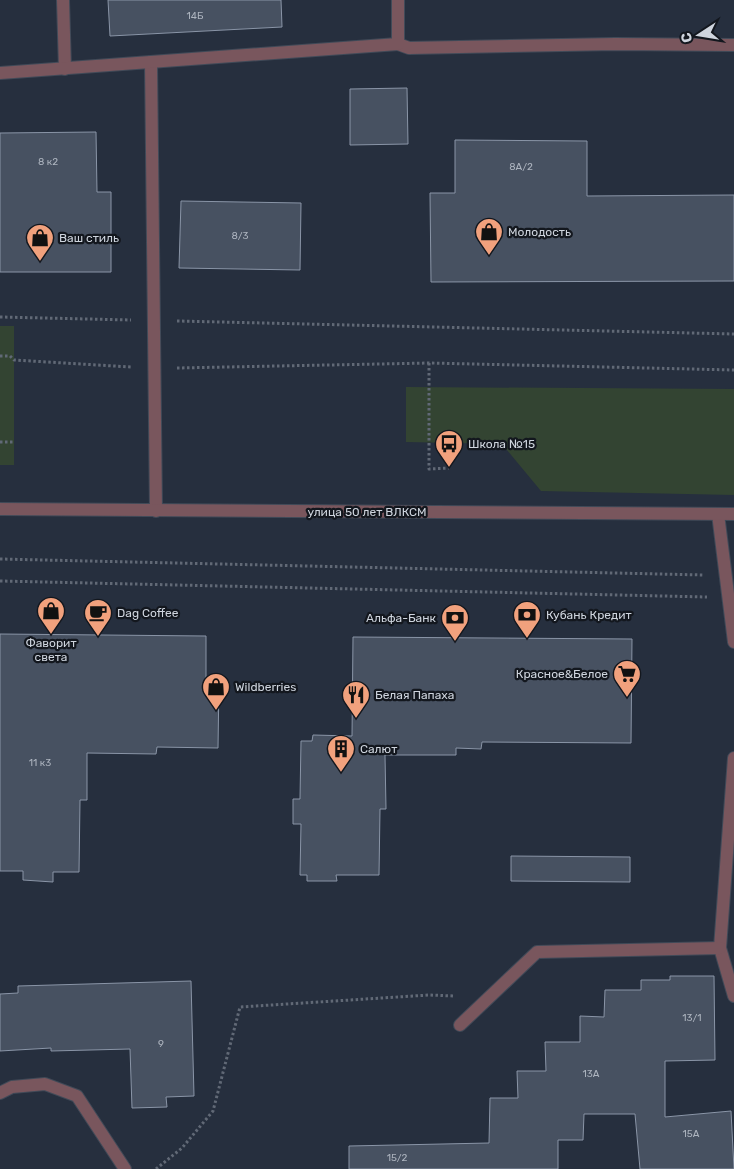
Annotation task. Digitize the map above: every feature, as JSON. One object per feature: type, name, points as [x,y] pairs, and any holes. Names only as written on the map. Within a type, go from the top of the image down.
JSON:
[{"type":"street","points":[[63,0],[65,69]]},
{"type":"street","points":[[398,0],[398,44]]},
{"type":"street","points":[[0,73],[398,44],[409,48],[615,44],[734,45]]},
{"type":"street","points":[[152,62],[156,511]]},
{"type":"street","name":"улица 50 лет ВЛКСМ","points":[[0,509],[734,514]]},
{"type":"street","points":[[718,514],[734,642]]},
{"type":"street","points":[[734,758],[720,948],[734,996]]},
{"type":"street","points":[[460,1025],[537,952],[720,948]]},
{"type":"street","points":[[0,1093],[12,1087],[45,1084],[76,1096],[125,1169]]},
{"type":"path","points":[[0,317],[734,334]]},
{"type":"path","points":[[0,356],[10,356],[14,360],[154,368],[429,364],[734,370]]},
{"type":"path","points":[[429,364],[428,469],[449,468]]},
{"type":"path","points":[[0,442],[14,442]]},
{"type":"path","points":[[0,558],[725,575]]},
{"type":"path","points":[[0,581],[728,598]]},
{"type":"path","points":[[156,1169],[182,1148],[213,1111],[240,1007],[429,995],[488,998]]},
{"type":"green space","points":[[0,326],[14,326],[14,465],[0,465]]},
{"type":"green space","points":[[406,387],[734,389],[734,495],[541,491],[502,444],[406,442]]},
{"type":"building","points":[[108,0],[281,0],[282,27],[110,36]]},
{"type":"building","points":[[407,88],[408,144],[350,145],[350,89]]},
{"type":"building","points":[[96,132],[97,192],[111,192],[111,272],[0,272],[0,133]]},
{"type":"building","points":[[455,140],[587,141],[587,196],[734,195],[734,281],[431,282],[430,193],[455,193]]},
{"type":"building","points":[[181,201],[301,203],[300,270],[179,268]]},
{"type":"building","points":[[0,634],[206,636],[206,681],[219,681],[218,748],[157,747],[156,754],[87,753],[87,800],[80,800],[79,872],[53,872],[53,882],[23,880],[23,871],[0,871]]},
{"type":"building","name":"Салют","points":[[353,637],[632,639],[631,743],[482,742],[481,749],[456,748],[456,755],[385,755],[386,809],[380,809],[379,875],[336,875],[337,881],[307,881],[307,875],[300,875],[301,824],[293,824],[293,799],[300,799],[301,741],[312,741],[313,735],[352,736]]},
{"type":"building","points":[[511,856],[630,857],[630,882],[511,881]]},
{"type":"building","points":[[670,976],[714,976],[715,1060],[665,1061],[665,1117],[731,1111],[734,1169],[640,1169],[635,1114],[584,1114],[583,1140],[558,1140],[558,1169],[349,1169],[349,1146],[489,1143],[490,1098],[518,1098],[517,1071],[546,1071],[545,1042],[580,1042],[580,1016],[604,1017],[605,990],[641,990],[641,980],[670,980]]},
{"type":"building","points":[[191,981],[194,1096],[166,1097],[167,1107],[132,1108],[130,1049],[51,1051],[51,1048],[0,1051],[0,994],[18,993],[18,986]]},
{"type":"place","name":"Молодость","points":[[489,256]]},
{"type":"place","name":"Ваш стиль","points":[[40,262]]},
{"type":"place","name":"Школа №15","points":[[449,468]]},
{"type":"place","name":"Фаворит света","points":[[51,635]]},
{"type":"place","name":"Dag Coffee","points":[[98,637]]},
{"type":"place","name":"Кубань Кредит","points":[[527,639]]},
{"type":"place","name":"Альфа-Банк","points":[[455,642]]},
{"type":"place","name":"Красное&Белое","points":[[627,698]]},
{"type":"place","name":"Wildberries","points":[[216,711]]},
{"type":"place","name":"Белая Папаха","points":[[356,719]]},
{"type":"place","name":"Салют","points":[[341,773]]}]
